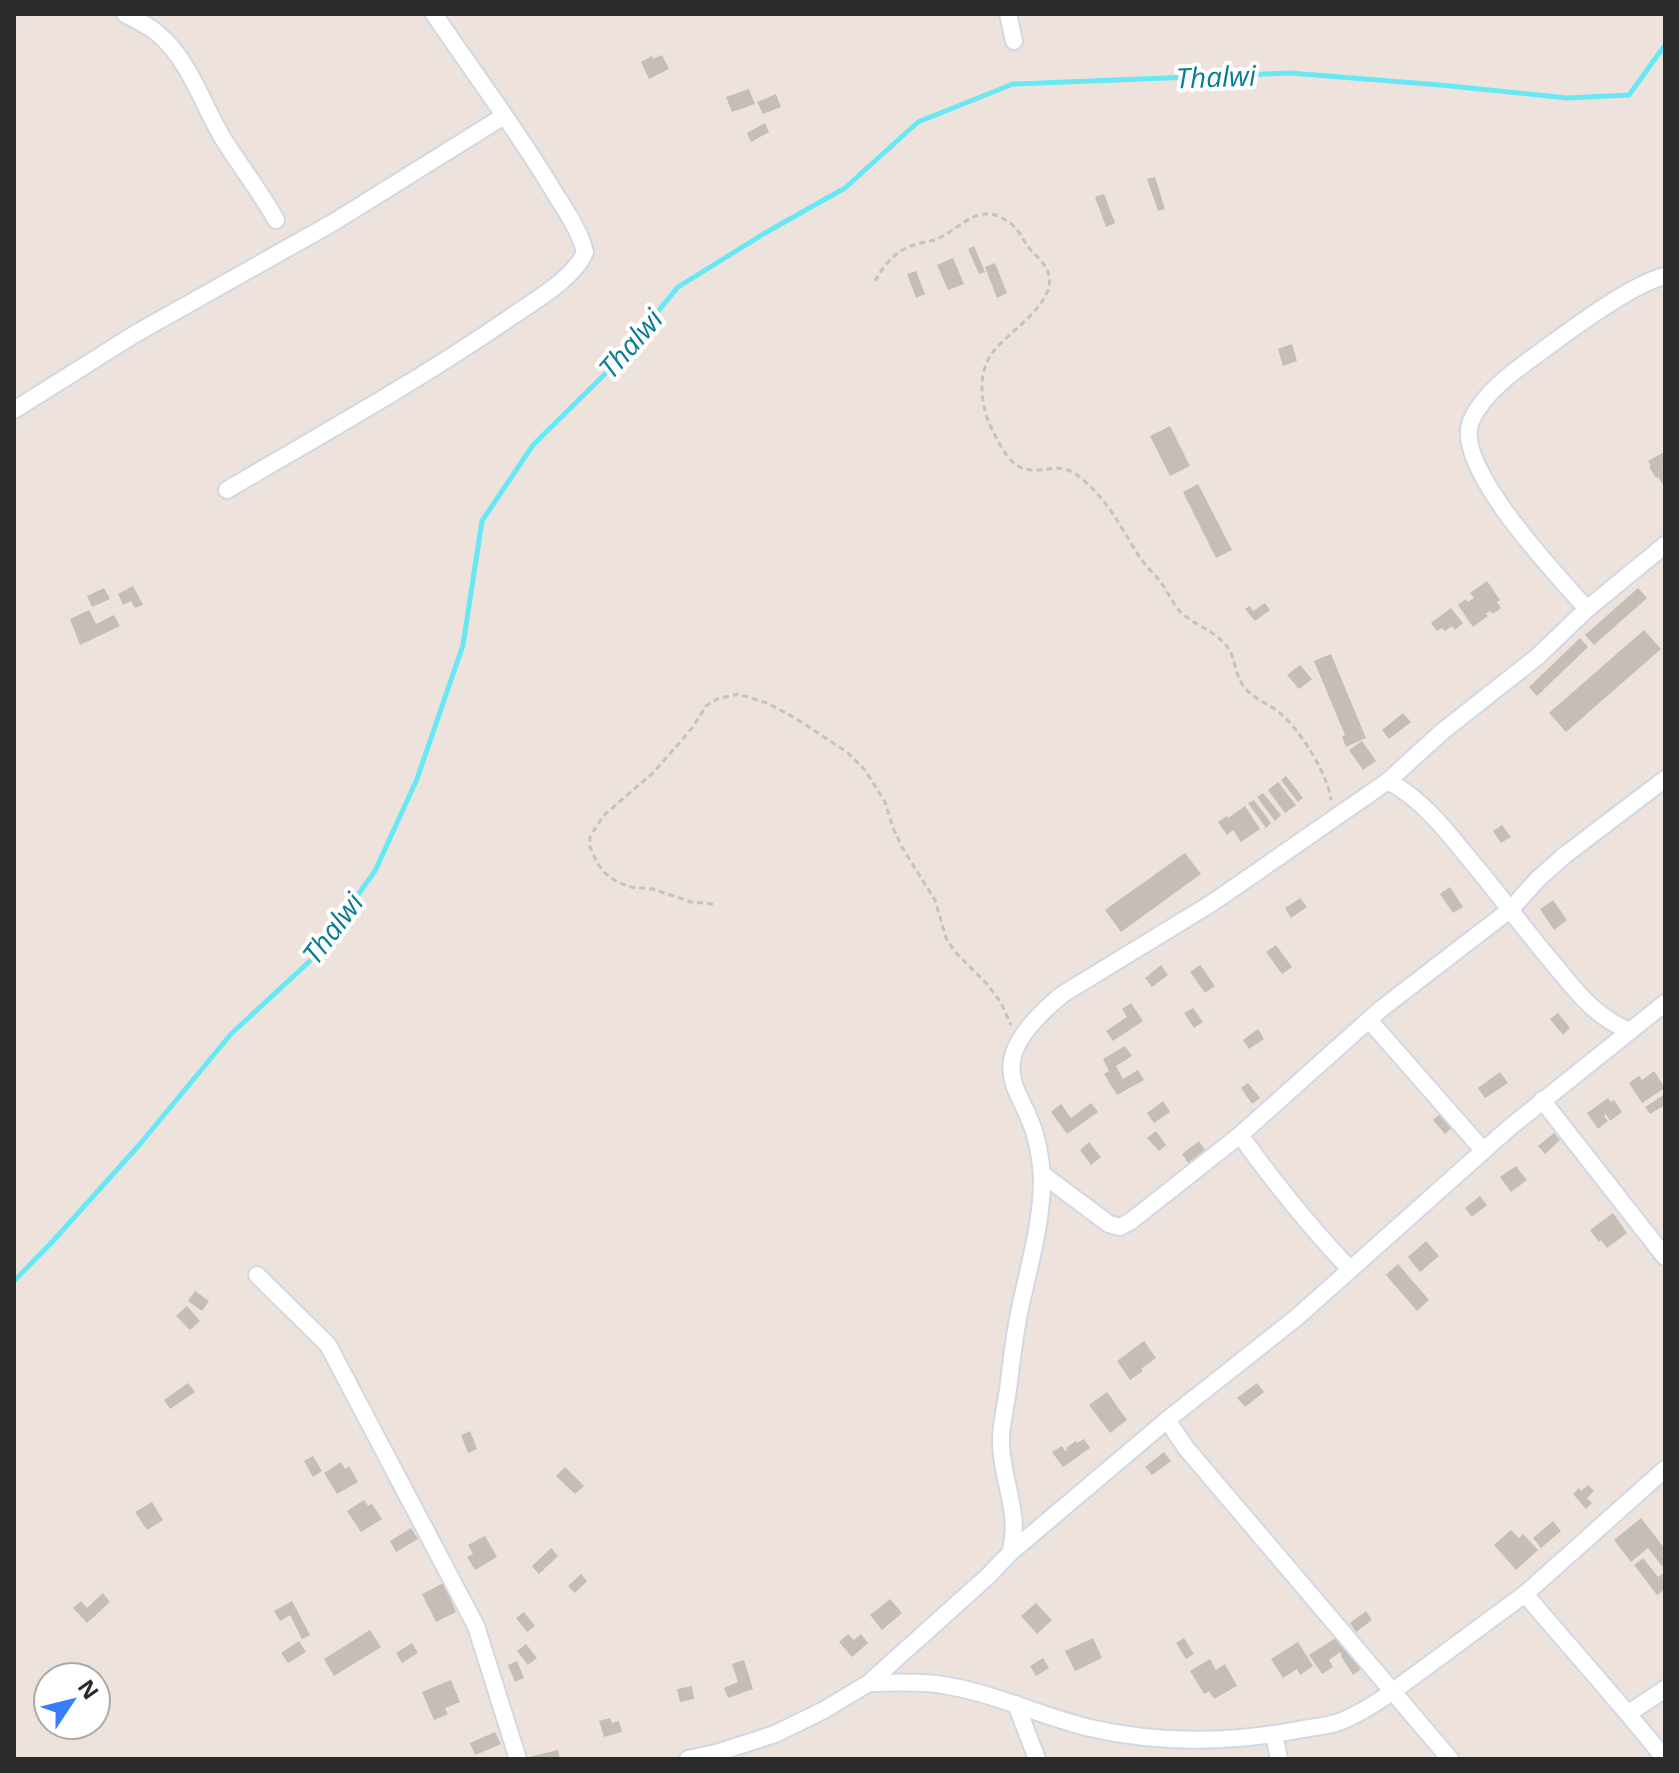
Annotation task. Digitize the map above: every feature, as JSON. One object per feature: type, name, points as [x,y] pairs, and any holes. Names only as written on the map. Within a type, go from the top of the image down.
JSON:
[{"type":"street","points":[[125,14],[158,33],[179,57],[221,135],[276,220]]},
{"type":"street","points":[[227,490],[461,351],[559,282],[585,252],[575,226],[524,143],[434,14]]},
{"type":"street","points":[[1008,14],[1014,41]]},
{"type":"street","points":[[14,410],[135,334],[334,222],[504,116]]},
{"type":"street","points":[[1587,609],[1483,480],[1470,448],[1470,422],[1486,399],[1510,374],[1616,300],[1657,277],[1665,276]]},
{"type":"street","points":[[1011,1552],[1013,1515],[1002,1464],[1001,1437],[1013,1344],[1039,1222],[1042,1174],[1030,1120],[1014,1088],[1011,1073],[1012,1058],[1019,1043],[1046,1007],[1063,994],[1212,903],[1388,781],[1665,545]]},
{"type":"street","points":[[1042,1174],[1109,1224],[1120,1227],[1145,1212],[1240,1135],[1369,1020],[1511,909],[1565,855],[1665,779]]},
{"type":"street","points":[[1388,781],[1423,805],[1447,831],[1593,1010],[1629,1031]]},
{"type":"street","points":[[688,1759],[775,1734],[869,1683],[1011,1552],[1167,1420],[1296,1318],[1542,1100],[1665,1003]]},
{"type":"street","points":[[1369,1020],[1483,1150]]},
{"type":"street","points":[[1542,1100],[1665,1257]]},
{"type":"street","points":[[1240,1135],[1310,1227],[1350,1269]]},
{"type":"street","points":[[257,1275],[328,1345],[476,1626],[518,1759]]},
{"type":"street","points":[[1167,1420],[1186,1448],[1450,1759]]},
{"type":"street","points":[[869,1683],[941,1685],[1016,1704],[1091,1728],[1141,1737],[1198,1740],[1242,1738],[1337,1722],[1392,1692],[1525,1594],[1665,1469]]},
{"type":"street","points":[[1525,1594],[1665,1759]]},
{"type":"street","points":[[1629,1713],[1665,1689]]},
{"type":"street","points":[[1016,1704],[1037,1759]]},
{"type":"street","points":[[1274,1734],[1279,1759]]},
{"type":"path","points":[[875,281],[899,252],[938,238],[975,215],[988,214],[1002,218],[1017,229],[1045,265],[1050,280],[1041,304],[1001,342],[986,363],[983,402],[993,432],[1016,464],[1025,469],[1058,467],[1069,470],[1101,497],[1121,524],[1141,560],[1164,586],[1179,610],[1224,642],[1232,652],[1236,672],[1243,685],[1293,727],[1330,793],[1330,820]]},
{"type":"path","points":[[713,904],[691,902],[653,889],[617,882],[597,863],[590,847],[590,837],[603,816],[654,772],[693,727],[706,706],[717,699],[738,694],[767,703],[795,718],[847,752],[865,770],[885,802],[903,849],[935,900],[946,938],[1000,1001],[1019,1043]]},
{"type":"building","points":[[662,55],[669,69],[649,79],[641,62]]},
{"type":"building","points":[[749,89],[755,104],[732,112],[726,97]]},
{"type":"building","points":[[776,94],[781,107],[763,114],[757,102]]},
{"type":"building","points":[[765,123],[769,132],[751,142],[747,133]]},
{"type":"building","points":[[1155,177],[1165,209],[1158,211],[1147,179]]},
{"type":"building","points":[[1104,194],[1115,223],[1106,227],[1095,197]]},
{"type":"building","points":[[974,246],[985,272],[979,274],[968,249]]},
{"type":"building","points":[[953,258],[964,284],[948,290],[937,265]]},
{"type":"building","points":[[995,263],[1007,293],[997,298],[985,267]]},
{"type":"building","points":[[916,271],[925,294],[916,298],[907,274]]},
{"type":"building","points":[[1292,344],[1297,361],[1283,366],[1278,349]]},
{"type":"building","points":[[1170,426],[1190,466],[1170,476],[1150,436]]},
{"type":"building","points":[[1665,454],[1665,488],[1648,461]]},
{"type":"building","points":[[1198,484],[1232,550],[1216,558],[1183,492]]},
{"type":"building","points":[[1487,581],[1500,600],[1497,602],[1501,608],[1493,614],[1490,611],[1473,627],[1458,605],[1474,598],[1470,593]]},
{"type":"building","points":[[133,586],[143,605],[135,608],[131,601],[123,605],[118,594]]},
{"type":"building","points":[[104,588],[110,599],[92,607],[87,596]]},
{"type":"building","points":[[1638,588],[1647,598],[1594,645],[1585,635]]},
{"type":"building","points":[[1265,603],[1270,610],[1255,621],[1245,609],[1250,606],[1253,611]]},
{"type":"building","points":[[1451,608],[1463,623],[1455,630],[1452,626],[1445,631],[1442,628],[1437,631],[1431,623]]},
{"type":"building","points":[[89,610],[96,624],[114,615],[120,626],[80,645],[70,619]]},
{"type":"building","points":[[1644,630],[1661,649],[1566,732],[1549,713]]},
{"type":"building","points":[[1580,638],[1588,647],[1537,696],[1529,687]]},
{"type":"building","points":[[1331,654],[1366,738],[1346,747],[1342,737],[1345,735],[1314,661]]},
{"type":"building","points":[[1300,665],[1312,679],[1299,689],[1287,675]]},
{"type":"building","points":[[1403,713],[1411,722],[1389,739],[1382,730]]},
{"type":"building","points":[[1362,741],[1376,761],[1363,770],[1349,750]]},
{"type":"building","points":[[1286,776],[1303,798],[1298,802],[1281,780]]},
{"type":"building","points":[[1278,782],[1296,805],[1285,813],[1268,790]]},
{"type":"building","points":[[1263,793],[1281,815],[1275,821],[1257,797]]},
{"type":"building","points":[[1254,800],[1271,823],[1266,828],[1248,803]]},
{"type":"building","points":[[1245,806],[1260,829],[1241,842],[1233,830],[1227,835],[1218,822]]},
{"type":"building","points":[[1502,825],[1511,837],[1501,843],[1493,831]]},
{"type":"building","points":[[1185,853],[1201,874],[1121,932],[1105,910]]},
{"type":"building","points":[[1450,887],[1463,907],[1453,913],[1440,894]]},
{"type":"building","points":[[1300,898],[1307,907],[1291,918],[1285,908]]},
{"type":"building","points":[[1553,900],[1567,920],[1554,930],[1540,909]]},
{"type":"building","points":[[1276,945],[1292,967],[1282,974],[1266,952]]},
{"type":"building","points":[[1161,965],[1168,975],[1152,987],[1145,978]]},
{"type":"building","points":[[1200,965],[1215,986],[1205,993],[1190,972]]},
{"type":"building","points":[[1131,1003],[1143,1021],[1113,1041],[1106,1031],[1127,1017],[1122,1009]]},
{"type":"building","points":[[1193,1008],[1203,1022],[1194,1028],[1184,1013]]},
{"type":"building","points":[[1558,1013],[1570,1028],[1563,1035],[1550,1019]]},
{"type":"building","points":[[1258,1029],[1264,1039],[1249,1049],[1243,1040]]},
{"type":"building","points":[[1125,1046],[1132,1056],[1116,1066],[1123,1079],[1138,1070],[1144,1080],[1117,1095],[1104,1074],[1109,1071],[1103,1059]]},
{"type":"building","points":[[1654,1071],[1665,1088],[1642,1103],[1629,1083],[1639,1076],[1642,1080]]},
{"type":"building","points":[[1500,1072],[1508,1083],[1485,1098],[1478,1088]]},
{"type":"building","points":[[1248,1083],[1260,1098],[1252,1104],[1241,1088]]},
{"type":"building","points":[[1665,1094],[1665,1105],[1650,1114],[1645,1107]]},
{"type":"building","points":[[1608,1098],[1611,1102],[1614,1100],[1622,1112],[1610,1121],[1606,1114],[1604,1116],[1608,1121],[1598,1129],[1587,1113]]},
{"type":"building","points":[[1163,1101],[1170,1112],[1154,1123],[1147,1113]]},
{"type":"building","points":[[1091,1103],[1098,1112],[1067,1134],[1051,1112],[1061,1104],[1071,1118]]},
{"type":"building","points":[[1441,1113],[1453,1126],[1445,1134],[1433,1120]]},
{"type":"building","points":[[1156,1131],[1166,1145],[1159,1151],[1147,1138]]},
{"type":"building","points":[[1554,1133],[1560,1140],[1545,1154],[1538,1146]]},
{"type":"building","points":[[1199,1141],[1205,1150],[1188,1163],[1182,1154]]},
{"type":"building","points":[[1089,1142],[1101,1157],[1091,1165],[1080,1150]]},
{"type":"building","points":[[1516,1166],[1527,1180],[1511,1192],[1500,1177]]},
{"type":"building","points":[[1480,1196],[1487,1205],[1472,1217],[1465,1208]]},
{"type":"building","points":[[1613,1213],[1627,1233],[1607,1248],[1590,1230]]},
{"type":"building","points":[[1426,1241],[1439,1256],[1420,1272],[1408,1257]]},
{"type":"building","points":[[1398,1264],[1429,1300],[1417,1311],[1386,1275]]},
{"type":"building","points":[[195,1291],[209,1301],[202,1311],[188,1301]]},
{"type":"building","points":[[187,1306],[200,1321],[190,1330],[176,1316]]},
{"type":"building","points":[[1144,1341],[1156,1358],[1130,1380],[1117,1361]]},
{"type":"building","points":[[188,1383],[195,1392],[170,1409],[164,1400]]},
{"type":"building","points":[[1257,1383],[1264,1392],[1245,1407],[1237,1398]]},
{"type":"building","points":[[1107,1392],[1127,1420],[1110,1433],[1089,1405]]},
{"type":"building","points":[[470,1431],[477,1449],[468,1453],[461,1435]]},
{"type":"building","points":[[1084,1439],[1090,1448],[1063,1467],[1052,1452],[1062,1446],[1065,1451],[1068,1450],[1066,1448],[1076,1441]]},
{"type":"building","points":[[1164,1452],[1171,1461],[1152,1475],[1145,1467]]},
{"type":"building","points":[[313,1456],[322,1471],[313,1477],[304,1461]]},
{"type":"building","points":[[341,1462],[345,1469],[349,1466],[358,1482],[337,1494],[324,1473]]},
{"type":"building","points":[[565,1467],[584,1486],[575,1494],[556,1476]]},
{"type":"building","points":[[1588,1485],[1594,1491],[1587,1498],[1592,1503],[1586,1509],[1573,1494]]},
{"type":"building","points":[[364,1500],[368,1506],[372,1504],[382,1519],[361,1532],[347,1511]]},
{"type":"building","points":[[152,1502],[163,1520],[147,1530],[135,1512]]},
{"type":"building","points":[[1641,1518],[1665,1549],[1665,1570],[1648,1548],[1631,1562],[1614,1540]]},
{"type":"building","points":[[1553,1521],[1561,1531],[1541,1548],[1533,1538]]},
{"type":"building","points":[[411,1528],[418,1539],[396,1552],[390,1541]]},
{"type":"building","points":[[1511,1530],[1519,1538],[1523,1534],[1538,1550],[1516,1570],[1494,1545]]},
{"type":"building","points":[[485,1536],[497,1557],[475,1570],[467,1557],[473,1554],[468,1545]]},
{"type":"building","points":[[551,1548],[558,1556],[539,1574],[532,1566]]},
{"type":"building","points":[[1643,1558],[1658,1577],[1665,1572],[1665,1589],[1657,1595],[1634,1565]]},
{"type":"building","points":[[581,1574],[587,1581],[575,1593],[568,1586]]},
{"type":"building","points":[[448,1581],[455,1596],[450,1598],[456,1612],[436,1622],[422,1594]]},
{"type":"building","points":[[103,1593],[110,1602],[87,1623],[73,1608],[81,1601],[87,1608]]},
{"type":"building","points":[[890,1599],[902,1613],[882,1630],[870,1615]]},
{"type":"building","points":[[292,1601],[310,1635],[302,1639],[290,1615],[280,1621],[274,1611]]},
{"type":"building","points":[[1036,1603],[1052,1620],[1037,1634],[1021,1616]]},
{"type":"building","points":[[1366,1611],[1372,1620],[1356,1632],[1350,1623]]},
{"type":"building","points":[[524,1612],[535,1626],[527,1632],[516,1618]]},
{"type":"building","points":[[370,1630],[381,1647],[334,1676],[324,1659]]},
{"type":"building","points":[[848,1634],[854,1640],[861,1634],[868,1643],[852,1657],[839,1642]]},
{"type":"building","points":[[1342,1634],[1364,1667],[1353,1675],[1340,1652],[1329,1660],[1333,1667],[1322,1674],[1309,1655]]},
{"type":"building","points":[[1093,1638],[1102,1658],[1075,1671],[1065,1651]]},
{"type":"building","points":[[1184,1638],[1194,1654],[1186,1659],[1176,1643]]},
{"type":"building","points":[[299,1641],[306,1652],[288,1663],[281,1653]]},
{"type":"building","points":[[1298,1642],[1313,1666],[1300,1675],[1297,1669],[1283,1678],[1271,1659]]},
{"type":"building","points":[[412,1643],[418,1653],[402,1663],[396,1653]]},
{"type":"building","points":[[526,1644],[537,1658],[528,1665],[517,1651]]},
{"type":"building","points":[[1043,1658],[1049,1668],[1036,1676],[1030,1666]]},
{"type":"building","points":[[1210,1659],[1216,1670],[1225,1664],[1237,1686],[1214,1699],[1209,1691],[1204,1694],[1190,1671]]},
{"type":"building","points":[[744,1660],[753,1689],[728,1698],[724,1688],[738,1682],[732,1664]]},
{"type":"building","points":[[517,1661],[524,1678],[515,1682],[508,1665]]},
{"type":"building","points":[[451,1680],[460,1702],[445,1708],[448,1714],[434,1720],[422,1692]]},
{"type":"building","points":[[692,1686],[694,1699],[680,1702],[677,1689]]},
{"type":"building","points":[[610,1718],[612,1723],[619,1721],[622,1732],[604,1737],[599,1721]]},
{"type":"building","points":[[495,1732],[501,1744],[475,1755],[470,1743]]},
{"type":"building","points":[[558,1750],[560,1759],[524,1759],[524,1758]]},
{"type":"waterway","name":"Thalwi","points":[[14,1281],[140,1144],[231,1034],[311,960],[375,871],[417,779],[463,645],[482,521],[533,445],[611,368],[678,287],[845,188],[918,122],[1013,84],[1290,73],[1567,98],[1629,95],[1665,45]]}]
